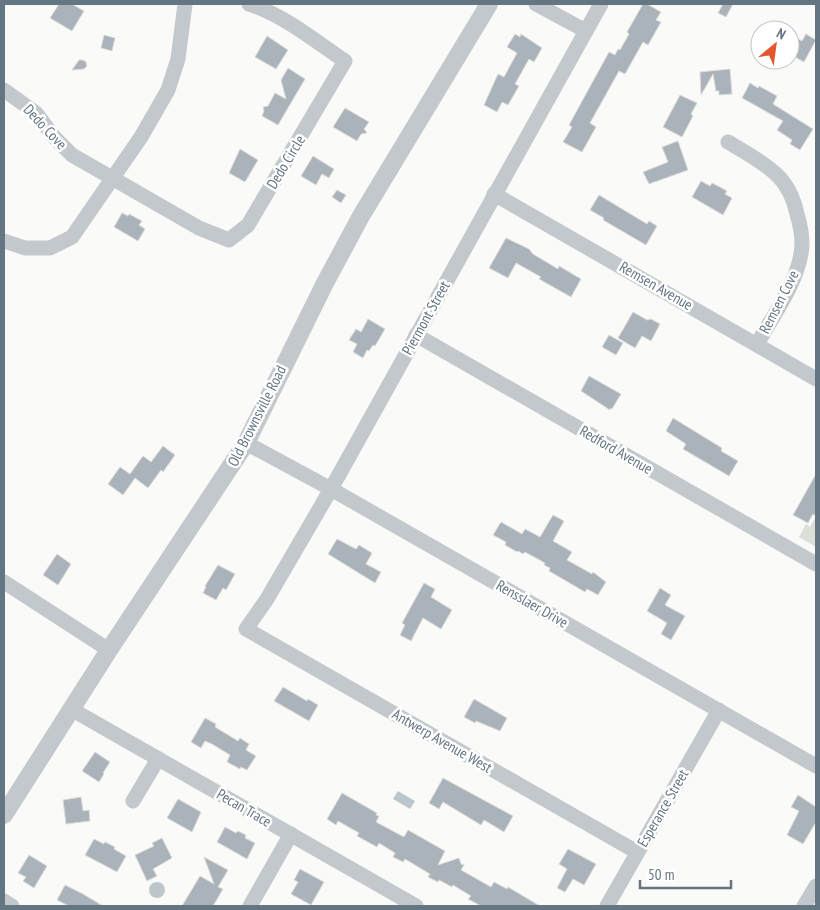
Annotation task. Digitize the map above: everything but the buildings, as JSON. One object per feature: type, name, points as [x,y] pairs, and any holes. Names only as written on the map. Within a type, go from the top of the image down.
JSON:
[{"type":"street","points":[[4,241],[25,248],[50,248],[72,237],[141,137],[168,90],[178,59],[185,4]]},
{"type":"street","name":"Dedo Circle","points":[[112,178],[199,228],[229,240],[248,225],[345,61],[283,20],[259,7],[249,4]]},
{"type":"street","name":"Old Brownsville Road","points":[[4,814],[109,650],[246,443],[287,358],[361,216],[489,4]]},
{"type":"street","points":[[536,4],[586,31]]},
{"type":"street","name":"Piermont Street","points":[[246,629],[267,599],[331,489],[601,4]]},
{"type":"street","name":"Dedo Cove","points":[[4,90],[36,113],[68,152],[112,178]]},
{"type":"street","name":"Remsen Cove","points":[[728,142],[757,159],[777,175],[791,195],[800,225],[802,245],[796,272],[788,291],[757,344]]},
{"type":"street","name":"Remsen Avenue","points":[[494,194],[816,379]]},
{"type":"street","name":"Redford Avenue","points":[[416,335],[816,564]]},
{"type":"street","name":"Rensslaer Drive","points":[[246,443],[331,489],[816,766]]},
{"type":"street","points":[[4,582],[109,650]]},
{"type":"street","name":"Antwerp Avenue West","points":[[246,629],[637,852]]},
{"type":"street","name":"Pecan Trace","points":[[72,709],[416,906]]},
{"type":"street","name":"Esperance Street","points":[[607,906],[719,710]]},
{"type":"street","points":[[133,801],[158,759]]},
{"type":"street","points":[[250,906],[291,834]]},
{"type":"street","points":[[804,906],[816,886]]},
{"type":"street","points":[[4,901],[12,906]]},
{"type":"shaded area","points":[[816,516],[816,546],[814,546],[799,537],[806,524],[810,527]]},
{"type":"shaded area","points":[[398,791],[415,801],[410,809],[393,799]]},
{"type":"shaded area","points":[[157,882],[165,890],[157,898],[149,890]]}]
